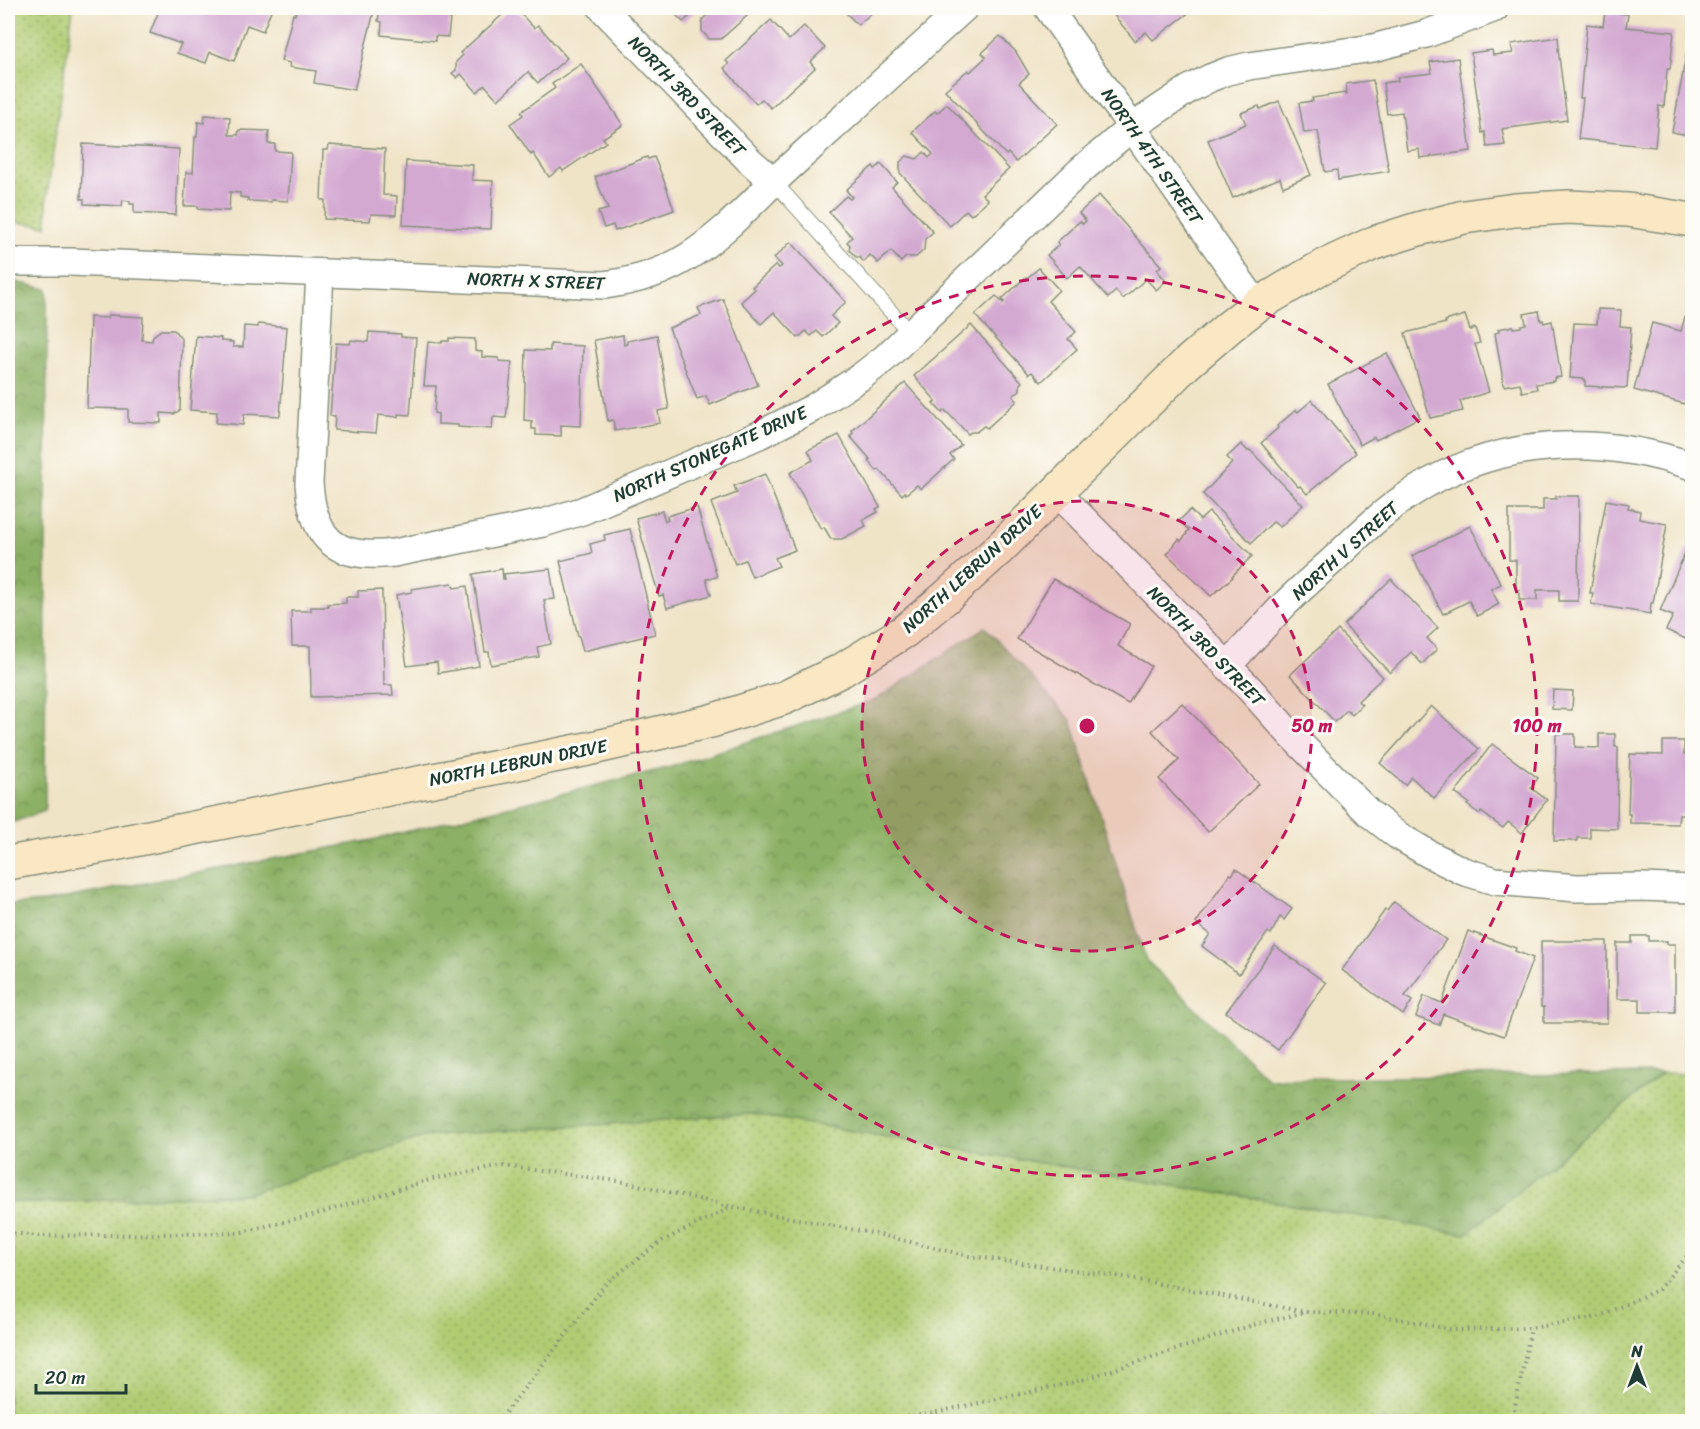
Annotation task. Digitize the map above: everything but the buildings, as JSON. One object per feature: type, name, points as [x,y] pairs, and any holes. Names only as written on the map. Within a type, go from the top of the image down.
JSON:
[{"type":"street","name":"NORTH 3RD STREET","points":[[602,8],[750,161],[774,182]]},
{"type":"street","name":"NORTH X STREET","points":[[8,262],[71,262],[604,285],[629,282],[658,273],[688,257],[716,237],[964,8]]},
{"type":"street","name":"NORTH 4TH STREET","points":[[1048,8],[1257,305]]},
{"type":"street","name":"NORTH STONEGATE DRIVE","points":[[320,273],[309,483],[310,503],[316,521],[326,537],[340,548],[356,554],[373,555],[394,553],[543,523],[582,511],[759,435],[813,408],[862,376],[911,334],[1080,171],[1132,127],[1189,89],[1228,71],[1373,48],[1426,34],[1495,8]]},
{"type":"street","name":"NORTH LEBRUN DRIVE","points":[[8,863],[120,843],[588,749],[711,721],[784,698],[842,670],[905,632],[946,597],[1057,492],[1186,364],[1257,305],[1320,268],[1374,243],[1418,229],[1464,217],[1515,210],[1569,207],[1628,210],[1692,220]]},
{"type":"street","name":"NORTH V STREET","points":[[1227,666],[1284,605],[1375,520],[1413,492],[1449,473],[1489,457],[1537,447],[1574,445],[1618,448],[1665,457],[1692,466]]},
{"type":"street","name":"NORTH 3RD STREET","points":[[1057,492],[1248,687],[1291,735],[1370,814],[1397,835],[1463,871],[1495,881],[1577,888],[1692,889]]},
{"type":"lane","points":[[774,182],[911,334]]},
{"type":"path","points":[[8,1233],[40,1236],[238,1233],[320,1213],[433,1179],[503,1166],[625,1182],[733,1207],[877,1234],[969,1256],[1124,1277],[1306,1312],[1374,1314],[1454,1330],[1531,1328],[1598,1317],[1659,1289],[1692,1250]]},
{"type":"path","points":[[498,1422],[606,1282],[662,1241],[733,1207]]},
{"type":"path","points":[[867,1421],[928,1414],[1075,1382],[1256,1324],[1306,1312]]},
{"type":"path","points":[[1512,1422],[1531,1328]]},
{"type":"green space","points":[[8,8],[73,8],[47,197],[47,226],[8,221]]},
{"type":"green space","points":[[8,280],[47,289],[45,811],[8,824]]},
{"type":"green space","points":[[985,627],[1071,720],[1146,960],[1268,1079],[1663,1073],[1466,1234],[751,1114],[426,1136],[247,1194],[30,1203],[8,1201],[8,905],[45,902],[372,840],[671,767],[875,700]]},
{"type":"green space","points":[[1663,1073],[1692,1074],[1692,1421],[8,1421],[8,1201],[30,1203],[247,1194],[426,1136],[751,1114],[1466,1234]]}]
